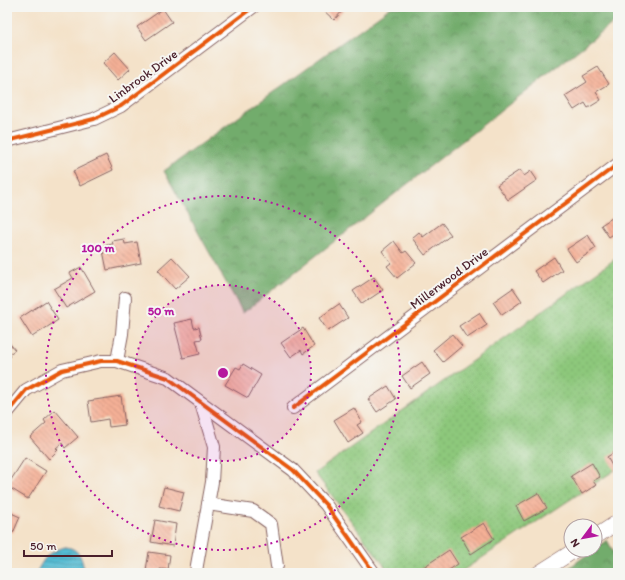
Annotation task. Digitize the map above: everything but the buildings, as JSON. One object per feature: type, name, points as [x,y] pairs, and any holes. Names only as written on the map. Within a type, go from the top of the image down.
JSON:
[{"type":"street","name":"Linbrook Drive","points":[[7,140],[94,119],[121,106],[253,7]]},
{"type":"street","name":"Millerwood Drive","points":[[293,408],[618,164]]},
{"type":"street","points":[[117,361],[122,334],[125,298]]},
{"type":"street","points":[[7,413],[26,390],[62,370],[101,361],[117,361],[168,378],[275,455],[293,470],[326,505],[374,573]]},
{"type":"street","points":[[196,573],[212,479],[214,447],[201,403]]},
{"type":"street","points":[[208,504],[253,511],[271,524],[277,566]]},
{"type":"street","points":[[603,532],[618,522]]},
{"type":"street","points":[[539,573],[563,558]]},
{"type":"green space","points":[[391,7],[618,7],[618,19],[243,313],[164,171]]},
{"type":"green space","points":[[618,257],[618,468],[459,573],[390,573],[315,473]]},
{"type":"green space","points":[[607,540],[618,560],[618,573],[562,573],[582,558],[603,558],[603,543]]},
{"type":"water","points":[[65,547],[74,550],[80,556],[82,559],[84,573],[36,573],[47,556],[54,551]]},
{"type":"cycle path","points":[[7,141],[94,119],[121,106],[253,7]]},
{"type":"cycle path","points":[[293,408],[618,164]]},
{"type":"cycle path","points":[[7,413],[26,390],[62,370],[101,361],[117,361],[168,378],[293,470],[326,505],[374,573]]}]
